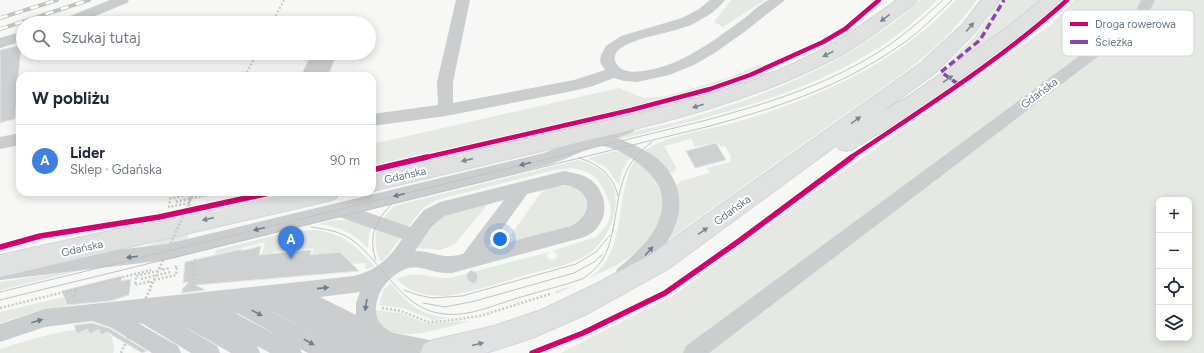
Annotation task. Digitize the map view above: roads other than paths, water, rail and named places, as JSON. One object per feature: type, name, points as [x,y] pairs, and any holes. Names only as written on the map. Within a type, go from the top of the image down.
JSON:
[{"type":"main road","name":"Gdańska","points":[[376,181],[547,151],[746,91],[807,65],[861,35],[908,0]]},
{"type":"main road","name":"Gdańska","points":[[436,352],[485,342],[569,311],[612,290],[659,262],[928,68],[969,28],[990,0]]},
{"type":"main road","points":[[723,217],[916,101],[1014,31],[1052,0]]},
{"type":"main road","name":"Gdańska","points":[[0,266],[334,201]]},
{"type":"lane","points":[[82,16],[122,0]]},
{"type":"lane","points":[[446,110],[445,82],[463,0]]},
{"type":"lane","points":[[718,0],[704,12],[685,22],[624,39],[612,48],[608,54],[607,61],[614,72],[626,77],[639,76],[667,70],[698,57],[778,0]]},
{"type":"lane","name":"Gdańska","points":[[1143,10],[1148,0]]},
{"type":"lane","points":[[0,42],[16,38]]},
{"type":"lane","name":"Gdańska","points":[[693,353],[1090,56]]},
{"type":"lane","points":[[376,119],[446,110],[589,82],[614,72]]},
{"type":"lane","points":[[376,191],[547,151],[604,142],[633,126],[668,115]]},
{"type":"lane","points":[[0,143],[16,140]]},
{"type":"lane","points":[[586,302],[616,282],[649,252],[668,223],[670,210],[671,197],[667,185],[654,164],[634,152],[604,142]]},
{"type":"lane","points":[[238,297],[358,284],[374,279],[390,268],[402,261],[416,259],[448,265],[469,261],[578,232],[589,226],[596,216],[596,204],[586,185],[576,180],[561,179],[438,210],[430,216],[390,268],[371,289],[367,297],[365,310],[366,318],[370,327],[385,346]]},
{"type":"lane","points":[[469,261],[522,188]]},
{"type":"lane","points":[[0,272],[160,253],[355,196]]},
{"type":"lane","points":[[334,201],[415,236]]},
{"type":"lane","points":[[111,310],[145,297],[180,296],[200,292],[256,298],[272,302],[350,344],[385,346],[396,343],[436,352]]},
{"type":"lane","points":[[200,292],[241,305],[317,347],[339,353]]},
{"type":"lane","points":[[270,294],[286,294],[305,298],[385,346]]},
{"type":"lane","points":[[180,296],[193,304],[209,308],[282,349],[292,353]]},
{"type":"lane","points":[[145,297],[165,308],[180,313],[250,353]]},
{"type":"lane","points":[[80,307],[116,320],[171,353]]},
{"type":"lane","points":[[0,333],[80,307],[130,311],[146,315],[210,353]]},
{"type":"tram line","points":[[0,292],[703,121],[752,107],[825,81],[848,70],[892,43],[925,17],[943,0]]},
{"type":"tram line","points":[[579,158],[706,127],[756,113],[830,85],[877,61],[899,46],[927,24],[952,0]]},
{"type":"tram line","points":[[613,230],[620,192],[627,170],[641,151],[652,142]]},
{"type":"tram line","points":[[0,300],[579,158]]},
{"type":"tram line","points":[[579,158],[586,160],[604,171],[613,182],[618,196]]},
{"type":"tram line","points":[[376,260],[373,244],[374,230],[385,211],[391,205]]},
{"type":"tram line","points":[[311,227],[337,232],[351,239],[373,260],[393,284],[416,304],[429,311],[444,314],[463,314],[582,279],[596,268],[605,256],[614,224]]},
{"type":"tram line","points":[[404,290],[432,298],[462,296],[576,264],[596,252],[610,235]]},
{"type":"tram line","points":[[423,303],[445,307],[475,301],[574,273],[594,262],[602,255]]},
{"type":"railway","points":[[0,18],[57,0]]},
{"type":"railway","points":[[40,16],[89,0]]},
{"type":"railway","points":[[0,29],[16,24]]},
{"type":"place","name":"Lider","points":[[291,259]]}]
